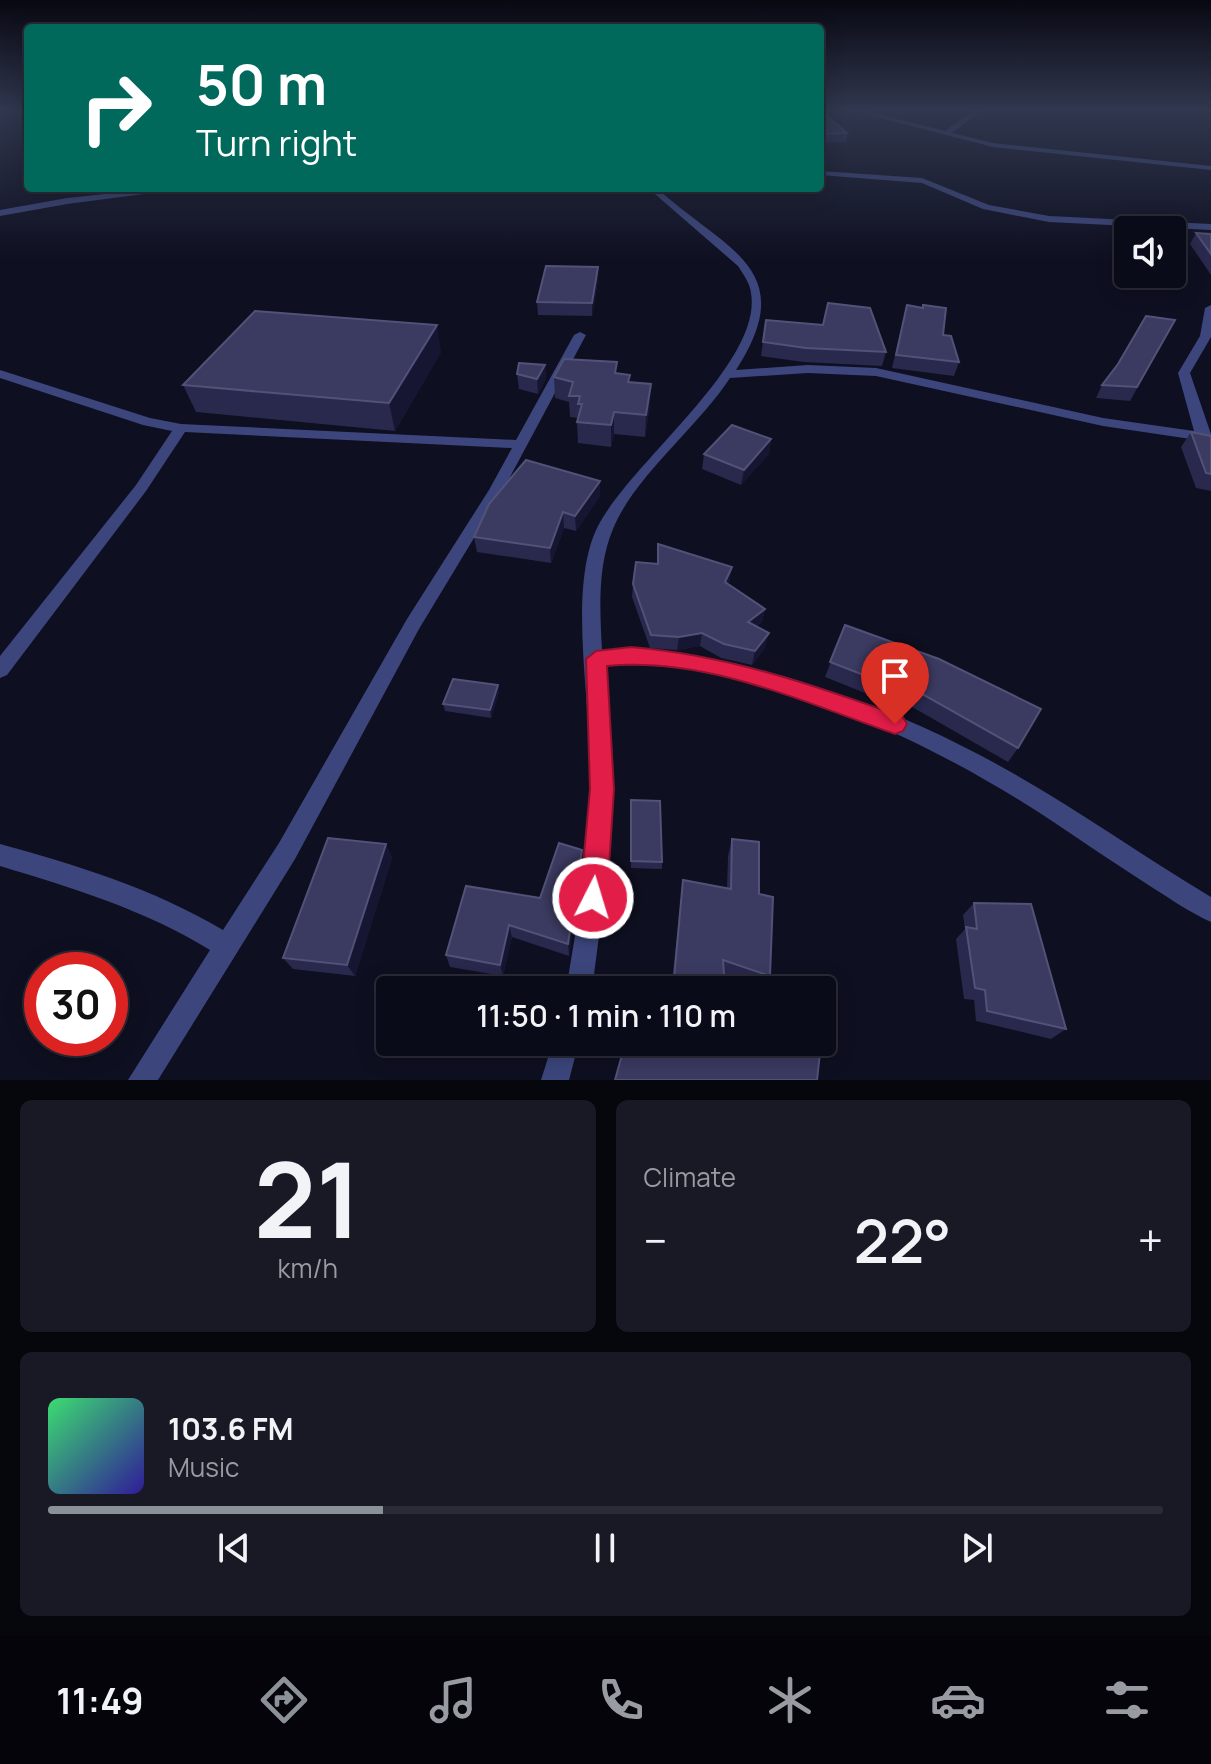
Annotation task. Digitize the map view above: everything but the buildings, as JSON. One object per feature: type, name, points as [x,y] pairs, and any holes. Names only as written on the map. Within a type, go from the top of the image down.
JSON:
[{"type":"street","points":[[1138,160],[1211,168]]},
{"type":"street","points":[[824,173],[938,184],[976,205],[1048,220],[1211,227]]},
{"type":"street","points":[[0,213],[67,201],[149,192]]},
{"type":"street","points":[[581,976],[593,898],[602,789],[593,571],[604,529],[627,491],[725,375],[752,329],[757,292],[744,268],[657,192]]},
{"type":"street","points":[[725,375],[808,369],[876,372],[1073,417],[1207,438],[1184,373],[1206,336],[1211,308]]},
{"type":"street","points":[[142,1080],[287,851],[413,624],[496,490],[580,335]]},
{"type":"street","points":[[0,374],[148,422],[181,428],[519,444]]},
{"type":"street","points":[[0,670],[141,488],[181,428]]},
{"type":"street","points":[[596,659],[631,656],[681,660],[745,673],[895,724],[957,753],[1211,910]]},
{"type":"street","points":[[0,855],[129,897],[196,926],[228,947]]},
{"type":"street","points":[[555,1080],[562,1056]]},
{"type":"route","points":[[593,898],[602,789],[596,659],[631,656],[681,660],[745,673],[819,695],[895,724]]}]
